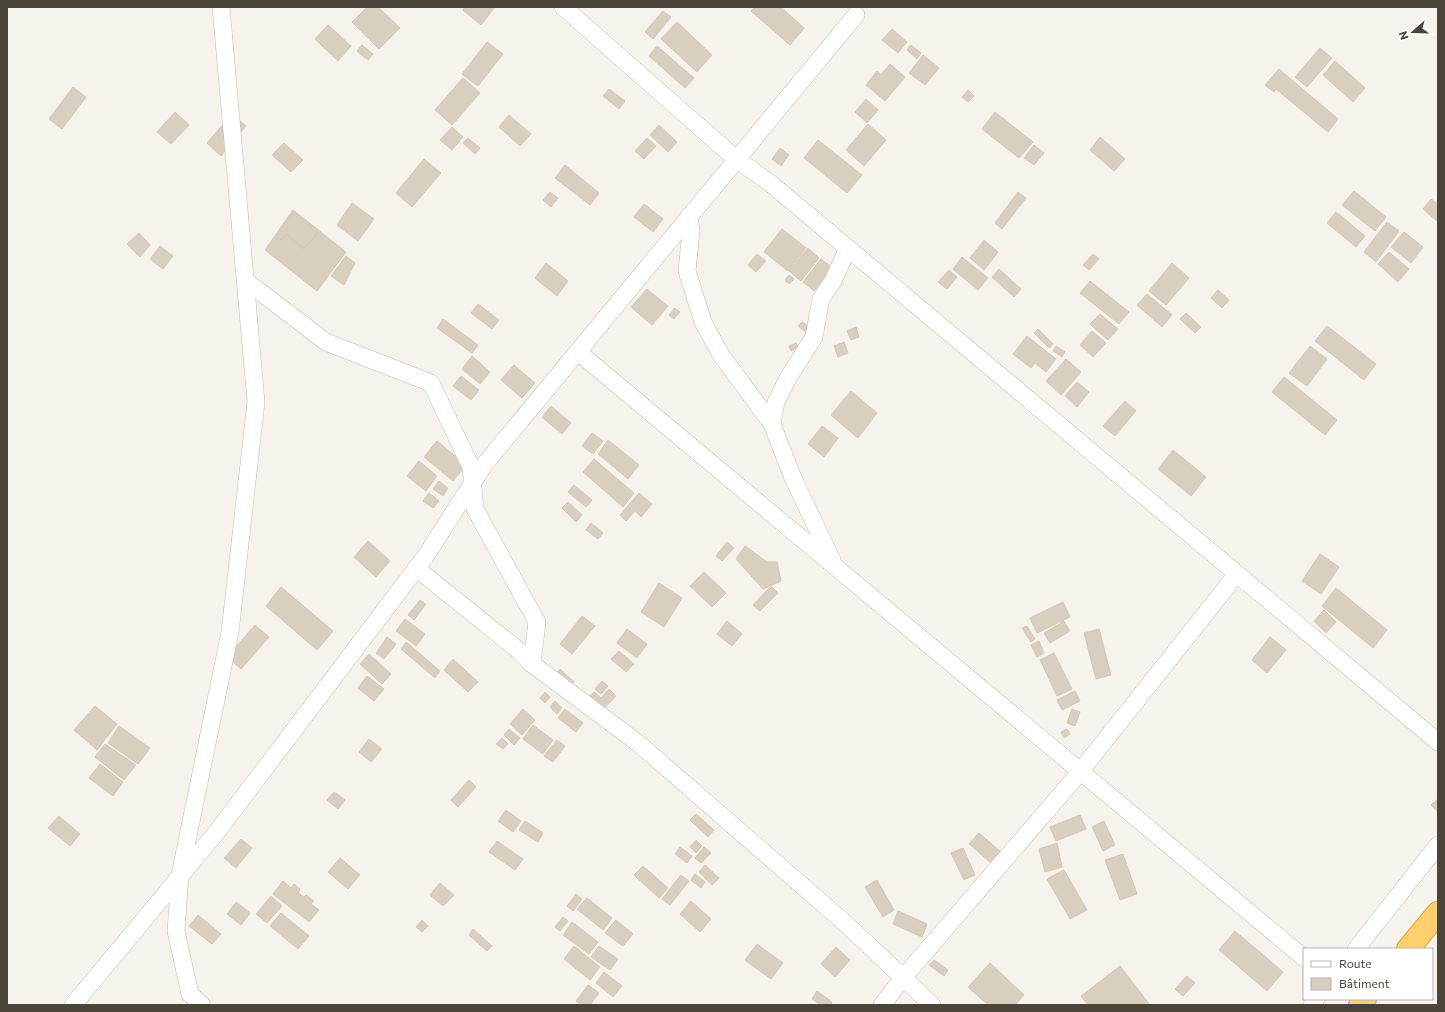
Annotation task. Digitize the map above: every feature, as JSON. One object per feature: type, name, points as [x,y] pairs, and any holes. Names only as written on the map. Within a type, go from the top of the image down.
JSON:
[{"type":"highway","points":[[1409,948],[1438,913]]},
{"type":"street","points":[[202,1005],[190,994],[176,931],[180,875],[230,632],[256,402],[221,7]]},
{"type":"street","points":[[563,7],[736,159],[770,183],[1438,742]]},
{"type":"street","points":[[73,1005],[216,832],[416,568],[484,465],[856,15]]},
{"type":"street","points":[[689,216],[692,231],[687,271],[703,322],[721,355],[772,424],[793,478],[836,567]]},
{"type":"street","points":[[772,424],[776,402],[788,378],[814,337],[821,299],[833,280],[848,248]]},
{"type":"street","points":[[246,281],[326,342],[431,383],[471,467],[471,486],[475,510],[537,622],[532,664]]},
{"type":"street","points":[[578,352],[1303,957]]},
{"type":"street","points":[[416,568],[518,650],[532,664],[638,743],[845,923],[932,1005]]},
{"type":"street","points":[[882,1005],[902,978],[1080,771],[1237,574]]},
{"type":"street","points":[[1357,948],[1438,845]]},
{"type":"building","points":[[367,7],[378,7],[400,28],[379,49],[352,22]]},
{"type":"building","points":[[465,7],[495,7],[481,25],[463,10]]},
{"type":"building","points":[[755,7],[781,7],[804,28],[790,45],[751,11]]},
{"type":"building","points":[[663,11],[671,17],[653,39],[645,32]]},
{"type":"building","points":[[677,22],[712,55],[697,72],[661,39]]},
{"type":"building","points":[[328,25],[351,46],[338,61],[315,39]]},
{"type":"building","points":[[892,29],[907,42],[898,53],[882,40]]},
{"type":"building","points":[[487,42],[503,54],[478,86],[462,74]]},
{"type":"building","points":[[362,45],[373,54],[368,60],[357,51]]},
{"type":"building","points":[[911,45],[921,53],[917,59],[907,50]]},
{"type":"building","points":[[657,46],[694,78],[685,88],[649,56]]},
{"type":"building","points":[[1320,48],[1332,58],[1307,87],[1295,77]]},
{"type":"building","points":[[923,55],[939,68],[925,85],[909,73]]},
{"type":"building","points":[[1335,61],[1365,88],[1353,102],[1323,75]]},
{"type":"building","points":[[890,64],[905,77],[885,101],[866,85],[877,71],[881,75]]},
{"type":"building","points":[[1279,69],[1338,119],[1328,132],[1276,89],[1274,92],[1265,85]]},
{"type":"building","points":[[463,78],[480,93],[452,125],[435,110]]},
{"type":"building","points":[[73,87],[86,97],[62,129],[49,119]]},
{"type":"building","points":[[609,89],[625,101],[619,109],[603,96]]},
{"type":"building","points":[[968,90],[974,96],[968,102],[962,97]]},
{"type":"building","points":[[866,99],[878,110],[867,123],[855,112]]},
{"type":"building","points":[[175,112],[189,125],[171,144],[157,132]]},
{"type":"building","points":[[995,112],[1033,142],[1019,158],[982,129]]},
{"type":"building","points":[[232,114],[246,126],[221,156],[207,143]]},
{"type":"building","points":[[509,115],[531,134],[520,146],[499,127]]},
{"type":"building","points":[[868,124],[886,140],[864,166],[846,150]]},
{"type":"building","points":[[659,125],[677,142],[668,152],[650,135]]},
{"type":"building","points":[[452,127],[463,137],[452,150],[440,140]]},
{"type":"building","points":[[1100,137],[1125,159],[1114,171],[1090,150]]},
{"type":"building","points":[[468,138],[480,148],[475,154],[463,143]]},
{"type":"building","points":[[647,138],[656,146],[644,159],[635,151]]},
{"type":"building","points":[[818,140],[862,175],[847,193],[804,158]]},
{"type":"building","points":[[284,143],[303,160],[291,172],[272,155]]},
{"type":"building","points":[[1034,145],[1044,153],[1034,165],[1024,158]]},
{"type":"building","points":[[780,148],[789,155],[781,166],[772,159]]},
{"type":"building","points":[[424,159],[441,173],[412,207],[396,193]]},
{"type":"building","points":[[565,165],[599,193],[590,205],[555,178]]},
{"type":"building","points":[[1354,191],[1386,217],[1375,231],[1342,205]]},
{"type":"building","points":[[550,192],[558,198],[551,207],[543,200]]},
{"type":"building","points":[[1018,192],[1026,198],[1002,229],[995,223]]},
{"type":"building","points":[[1431,199],[1438,204],[1438,222],[1423,209]]},
{"type":"building","points":[[352,203],[374,219],[358,241],[337,225]]},
{"type":"building","points":[[644,204],[663,219],[653,232],[634,217]]},
{"type":"building","points":[[293,210],[346,252],[317,291],[265,250]]},
{"type":"building","points":[[1336,212],[1365,236],[1356,247],[1327,223]]},
{"type":"building","points":[[293,213],[318,233],[304,249],[286,234],[281,240],[276,237]]},
{"type":"building","points":[[1387,222],[1399,231],[1376,262],[1364,252]]},
{"type":"building","points":[[782,229],[806,248],[788,271],[764,252]]},
{"type":"building","points":[[1404,232],[1423,247],[1411,263],[1391,247]]},
{"type":"building","points":[[139,233],[150,245],[140,257],[127,244]]},
{"type":"building","points":[[984,240],[998,252],[984,270],[970,258]]},
{"type":"building","points":[[160,246],[173,256],[163,269],[150,259]]},
{"type":"building","points":[[808,248],[819,258],[801,281],[789,271]]},
{"type":"building","points":[[1389,252],[1409,269],[1398,282],[1378,264]]},
{"type":"building","points":[[757,254],[766,261],[756,272],[748,265]]},
{"type":"building","points":[[1093,254],[1099,259],[1089,270],[1083,265]]},
{"type":"building","points":[[346,256],[355,263],[344,285],[331,276]]},
{"type":"building","points":[[962,257],[988,278],[978,290],[953,269]]},
{"type":"building","points":[[821,259],[832,268],[814,291],[803,282]]},
{"type":"building","points":[[546,263],[568,281],[557,296],[535,278]]},
{"type":"building","points":[[1172,263],[1189,278],[1166,305],[1149,291]]},
{"type":"building","points":[[999,269],[1021,289],[1014,297],[992,277]]},
{"type":"building","points":[[949,270],[957,277],[947,289],[938,282]]},
{"type":"building","points":[[789,275],[794,279],[789,284],[785,280]]},
{"type":"building","points":[[1090,281],[1129,312],[1119,324],[1080,293]]},
{"type":"building","points":[[647,289],[668,306],[652,325],[631,307]]},
{"type":"building","points":[[1218,290],[1229,300],[1222,308],[1211,298]]},
{"type":"building","points":[[1147,294],[1172,315],[1162,327],[1137,305]]},
{"type":"building","points":[[478,304],[499,320],[492,329],[471,313]]},
{"type":"building","points":[[675,308],[680,312],[674,319],[669,315]]},
{"type":"building","points":[[1186,313],[1201,327],[1195,333],[1180,319]]},
{"type":"building","points":[[1100,314],[1118,329],[1108,340],[1090,324]]},
{"type":"building","points":[[443,319],[478,345],[472,353],[437,328]]},
{"type":"building","points":[[802,322],[811,328],[807,333],[798,326]]},
{"type":"building","points":[[1327,326],[1376,364],[1364,380],[1315,341]]},
{"type":"building","points":[[856,327],[859,337],[851,340],[847,331]]},
{"type":"building","points":[[1038,329],[1053,344],[1049,348],[1034,333]]},
{"type":"building","points":[[1092,331],[1106,343],[1093,357],[1080,345]]},
{"type":"building","points":[[1027,336],[1056,359],[1046,372],[1035,363],[1031,368],[1013,354]]},
{"type":"building","points":[[844,342],[848,353],[838,357],[834,346]]},
{"type":"building","points":[[796,343],[798,348],[791,351],[789,346]]},
{"type":"building","points":[[1056,346],[1065,352],[1062,357],[1053,351]]},
{"type":"building","points":[[1310,346],[1327,359],[1307,386],[1289,373]]},
{"type":"building","points":[[472,356],[490,372],[480,384],[462,369]]},
{"type":"building","points":[[1066,359],[1081,372],[1061,395],[1046,381]]},
{"type":"building","points":[[514,365],[535,383],[522,398],[501,380]]},
{"type":"building","points":[[461,376],[479,390],[471,400],[453,386]]},
{"type":"building","points":[[1284,377],[1337,420],[1325,435],[1272,392]]},
{"type":"building","points":[[1077,382],[1089,392],[1077,407],[1065,396]]},
{"type":"building","points":[[851,391],[877,413],[858,438],[831,415]]},
{"type":"building","points":[[1125,401],[1136,411],[1115,436],[1103,426]]},
{"type":"building","points":[[551,406],[571,423],[562,434],[542,417]]},
{"type":"building","points":[[822,426],[838,438],[824,457],[808,444]]},
{"type":"building","points":[[592,433],[603,441],[593,454],[582,446]]},
{"type":"building","points":[[608,440],[639,465],[628,479],[598,454]]},
{"type":"building","points":[[437,441],[466,465],[453,481],[424,457]]},
{"type":"building","points":[[1173,450],[1206,477],[1191,496],[1158,469]]},
{"type":"building","points":[[594,459],[634,493],[623,507],[583,472]]},
{"type":"building","points":[[419,461],[437,476],[426,491],[407,476]]},
{"type":"building","points":[[439,481],[448,488],[443,496],[433,489]]},
{"type":"building","points":[[574,485],[592,500],[586,507],[568,492]]},
{"type":"building","points":[[429,493],[439,501],[433,508],[423,501]]},
{"type":"building","points":[[639,493],[652,504],[641,517],[635,511],[626,521],[620,515]]},
{"type":"building","points":[[568,502],[582,515],[576,522],[562,508]]},
{"type":"building","points":[[591,523],[603,533],[598,539],[586,530]]},
{"type":"building","points":[[368,541],[390,561],[376,577],[354,557]]},
{"type":"building","points":[[727,542],[734,548],[722,561],[716,556]]},
{"type":"building","points":[[745,546],[767,562],[777,562],[781,581],[763,589],[736,559]]},
{"type":"building","points":[[1320,554],[1339,567],[1321,594],[1302,581]]},
{"type":"building","points":[[704,572],[726,593],[712,607],[690,586]]},
{"type":"building","points":[[659,583],[682,598],[664,627],[641,612]]},
{"type":"building","points":[[771,586],[778,593],[760,611],[753,605]]},
{"type":"building","points":[[281,587],[333,631],[317,650],[266,606]]},
{"type":"building","points":[[1336,588],[1387,630],[1373,648],[1322,606]]},
{"type":"building","points":[[420,600],[426,604],[414,620],[408,615]]},
{"type":"building","points":[[1063,602],[1070,617],[1037,633],[1030,618]]},
{"type":"building","points":[[1324,610],[1336,622],[1326,633],[1314,621]]},
{"type":"building","points":[[582,616],[595,626],[572,654],[560,644]]},
{"type":"building","points":[[405,619],[425,634],[416,646],[396,631]]},
{"type":"building","points":[[727,621],[742,634],[732,646],[717,634]]},
{"type":"building","points":[[1064,621],[1070,631],[1050,643],[1044,633]]},
{"type":"building","points":[[255,625],[269,637],[241,669],[227,657]]},
{"type":"building","points":[[1027,626],[1035,639],[1031,642],[1022,628]]},
{"type":"building","points":[[627,629],[647,644],[637,658],[617,643]]},
{"type":"building","points":[[1099,629],[1111,675],[1096,679],[1084,633]]},
{"type":"building","points":[[387,637],[396,644],[384,659],[376,653]]},
{"type":"building","points":[[1270,637],[1286,650],[1267,673],[1252,660]]},
{"type":"building","points":[[1039,641],[1044,653],[1037,657],[1031,645]]},
{"type":"building","points":[[406,642],[440,671],[435,678],[401,649]]},
{"type":"building","points":[[619,651],[634,664],[626,672],[611,659]]},
{"type":"building","points":[[1054,653],[1072,689],[1057,696],[1040,660]]},
{"type":"building","points":[[369,654],[391,674],[382,684],[360,664]]},
{"type":"building","points":[[453,659],[478,682],[468,692],[444,670]]},
{"type":"building","points":[[560,669],[574,682],[567,690],[553,676]]},
{"type":"building","points":[[367,676],[384,689],[374,701],[358,688]]},
{"type":"building","points":[[602,681],[608,686],[601,694],[595,689]]},
{"type":"building","points":[[609,689],[616,696],[600,713],[586,700],[594,692],[601,698]]},
{"type":"building","points":[[1075,691],[1080,701],[1062,710],[1057,700]]},
{"type":"building","points":[[545,692],[550,697],[545,703],[540,698]]},
{"type":"building","points":[[555,701],[562,708],[557,714],[550,707]]},
{"type":"building","points":[[95,706],[117,724],[97,750],[74,730]]},
{"type":"building","points":[[523,709],[535,720],[522,735],[510,724]]},
{"type":"building","points":[[565,709],[583,723],[576,732],[558,718]]},
{"type":"building","points":[[1072,709],[1080,712],[1075,726],[1067,723]]},
{"type":"building","points":[[533,725],[553,740],[543,754],[523,739]]},
{"type":"building","points":[[119,726],[150,748],[138,764],[108,743]]},
{"type":"building","points":[[509,729],[520,738],[514,745],[504,735]]},
{"type":"building","points":[[1067,729],[1070,734],[1064,738],[1061,732]]},
{"type":"building","points":[[502,738],[508,744],[503,749],[496,744]]},
{"type":"building","points":[[369,739],[382,749],[371,762],[359,752]]},
{"type":"building","points":[[557,740],[565,746],[553,762],[544,756]]},
{"type":"building","points":[[105,744],[136,765],[124,780],[95,757]]},
{"type":"building","points":[[100,764],[123,782],[113,796],[89,778]]},
{"type":"building","points":[[469,780],[476,787],[458,807],[451,800]]},
{"type":"building","points":[[334,792],[345,800],[338,809],[327,800]]},
{"type":"building","points":[[1438,799],[1438,809],[1437,811],[1431,805]]},
{"type":"building","points":[[506,810],[521,821],[513,832],[498,821]]},
{"type":"building","points":[[696,814],[714,830],[708,837],[690,820]]},
{"type":"building","points":[[1080,815],[1086,829],[1056,841],[1050,827]]},
{"type":"building","points":[[59,816],[80,834],[70,846],[48,828]]},
{"type":"building","points":[[525,821],[543,833],[538,842],[519,830]]},
{"type":"building","points":[[1104,821],[1115,845],[1103,851],[1092,827]]},
{"type":"building","points":[[979,833],[1000,851],[991,863],[969,844]]},
{"type":"building","points":[[241,839],[252,848],[236,868],[224,858]]},
{"type":"building","points":[[696,840],[702,846],[696,853],[690,847]]},
{"type":"building","points":[[497,841],[523,859],[515,870],[489,852]]},
{"type":"building","points":[[1057,843],[1062,867],[1045,872],[1039,849]]},
{"type":"building","points":[[680,847],[692,856],[687,863],[675,854]]},
{"type":"building","points":[[704,847],[711,853],[701,863],[695,858]]},
{"type":"building","points":[[963,848],[975,875],[964,880],[951,853]]},
{"type":"building","points":[[1123,854],[1137,894],[1120,900],[1105,860]]},
{"type":"building","points":[[340,858],[360,875],[348,889],[328,872]]},
{"type":"building","points":[[705,865],[719,878],[712,885],[699,872]]},
{"type":"building","points":[[643,866],[668,888],[659,898],[634,875]]},
{"type":"building","points":[[1064,870],[1087,910],[1070,919],[1047,879]]},
{"type":"building","points":[[695,874],[705,882],[701,888],[691,880]]},
{"type":"building","points":[[681,875],[689,881],[670,905],[662,899]]},
{"type":"building","points":[[877,880],[894,910],[883,917],[865,887]]},
{"type":"building","points":[[283,881],[291,888],[294,884],[300,889],[298,893],[304,897],[306,895],[314,901],[311,904],[319,910],[309,922],[273,894]]},
{"type":"building","points":[[440,883],[454,895],[443,906],[430,895]]},
{"type":"building","points":[[576,894],[582,899],[573,911],[567,906]]},
{"type":"building","points":[[271,896],[282,906],[267,923],[256,914]]},
{"type":"building","points":[[587,898],[612,918],[603,930],[577,909]]},
{"type":"building","points":[[691,901],[711,919],[700,932],[680,914]]},
{"type":"building","points":[[236,902],[250,913],[241,925],[227,914]]},
{"type":"building","points":[[898,911],[927,924],[922,937],[893,924]]},
{"type":"building","points":[[281,913],[309,936],[298,949],[270,926]]},
{"type":"building","points":[[198,915],[221,934],[212,944],[189,926]]},
{"type":"building","points":[[563,917],[568,921],[560,931],[555,927]]},
{"type":"building","points":[[422,920],[428,926],[422,932],[416,927]]},
{"type":"building","points":[[616,920],[633,934],[623,946],[605,933]]},
{"type":"building","points":[[572,922],[598,942],[589,954],[563,935]]},
{"type":"building","points":[[473,929],[492,946],[487,951],[469,935]]},
{"type":"building","points":[[1235,931],[1283,972],[1267,991],[1219,950]]},
{"type":"building","points":[[757,944],[783,963],[771,979],[745,960]]},
{"type":"building","points":[[574,946],[600,967],[590,980],[564,959]]},
{"type":"building","points":[[599,946],[618,959],[610,970],[591,957]]},
{"type":"building","points":[[836,947],[850,960],[835,977],[821,964]]},
{"type":"building","points":[[934,960],[948,970],[944,976],[929,965]]},
{"type":"building","points":[[990,963],[1024,995],[1015,1005],[988,1005],[968,987]]},
{"type":"building","points":[[1120,966],[1150,1005],[1088,1005],[1081,996]]},
{"type":"building","points":[[604,972],[622,986],[613,997],[596,983]]},
{"type":"building","points":[[1187,976],[1195,983],[1183,996],[1175,989]]},
{"type":"building","points":[[588,985],[599,993],[590,1005],[580,1005],[576,1001]]},
{"type":"building","points":[[817,991],[832,1002],[831,1005],[820,1005],[812,999]]}]
